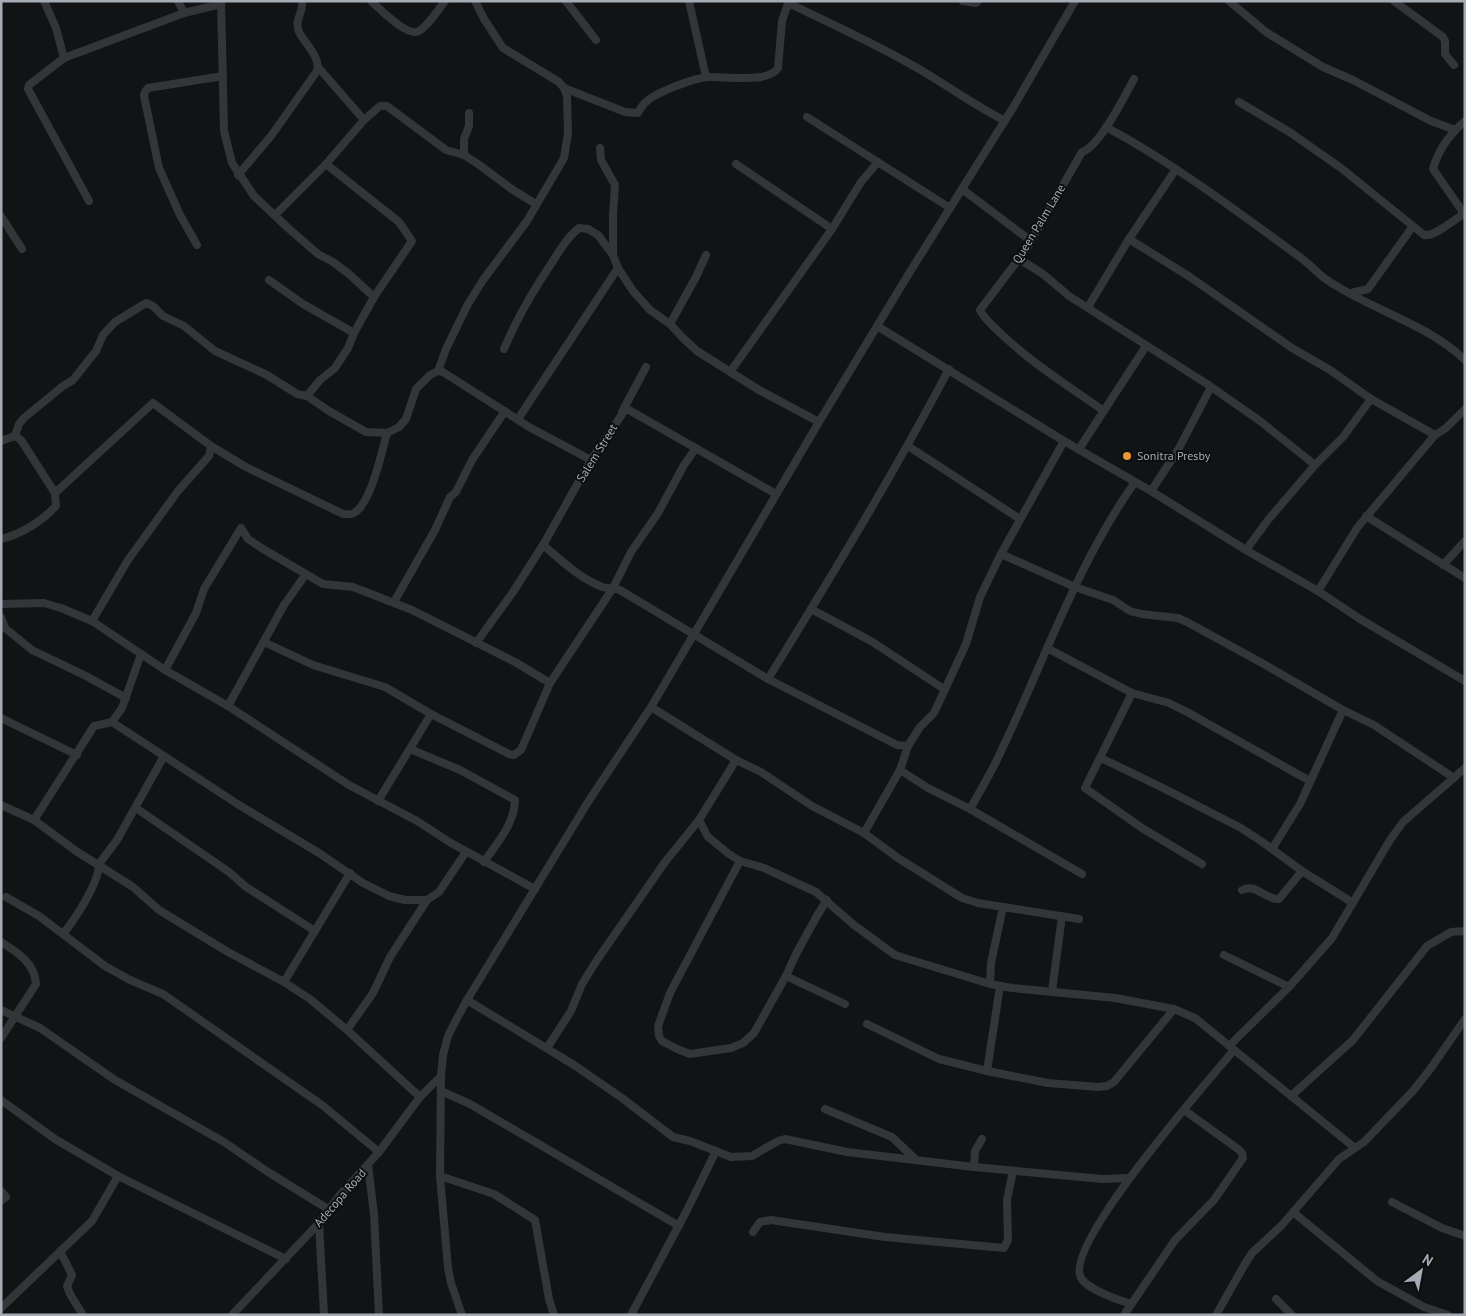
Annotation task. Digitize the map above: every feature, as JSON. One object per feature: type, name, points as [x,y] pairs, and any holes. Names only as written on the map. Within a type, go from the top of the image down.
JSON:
[{"type":"street","points":[[44,1],[56,28],[64,58]]},
{"type":"street","points":[[178,1],[184,13]]},
{"type":"street","points":[[302,1],[296,21],[300,33],[309,46],[318,67],[364,120]]},
{"type":"street","points":[[371,1],[406,30],[414,33],[419,32],[425,26],[445,1]]},
{"type":"street","points":[[438,371],[446,349],[468,304],[483,280],[527,221],[564,158],[568,133],[567,96],[564,88],[559,82],[503,48],[475,1]]},
{"type":"street","points":[[566,1],[596,40]]},
{"type":"street","points":[[689,1],[706,77]]},
{"type":"street","points":[[964,1],[976,3],[978,1]]},
{"type":"street","points":[[462,1315],[448,1268],[440,1176],[441,1076],[443,1055],[448,1036],[467,1000],[588,802],[651,707],[819,422],[1004,121],[1075,1]]},
{"type":"street","points":[[1229,1],[1266,32],[1323,67],[1353,80],[1431,121],[1455,130]]},
{"type":"street","points":[[1394,1],[1443,37],[1445,41],[1445,54],[1454,65]]},
{"type":"street","points":[[564,88],[626,112],[638,113],[647,101],[666,90],[706,77],[744,78],[768,76],[775,73],[780,61],[782,21],[788,2],[910,63],[1004,121]]},
{"type":"street","points":[[89,201],[28,89],[32,82],[64,58],[184,13],[221,3],[224,131],[232,163],[254,196],[318,254],[349,274],[374,297]]},
{"type":"street","points":[[238,174],[271,136],[318,67]]},
{"type":"street","points":[[197,245],[180,215],[159,168],[144,96],[148,88],[223,76]]},
{"type":"street","name":"Queen Palm Lane","points":[[1104,411],[1032,359],[1004,336],[980,310],[1019,259],[1082,152],[1088,150],[1106,127],[1134,80]]},
{"type":"street","points":[[1239,102],[1291,133],[1341,168],[1424,235],[1428,236],[1464,214],[1432,169],[1435,159],[1455,130],[1465,121]]},
{"type":"street","points":[[275,215],[326,164],[364,120],[380,106],[387,106],[446,150],[464,155],[536,204]]},
{"type":"street","points":[[464,155],[464,139],[469,126],[469,113]]},
{"type":"street","points":[[808,117],[950,208]]},
{"type":"street","points":[[1106,127],[1176,169],[1304,260],[1327,280],[1437,338],[1465,360]]},
{"type":"street","points":[[600,148],[601,160],[615,186],[612,215],[613,255]]},
{"type":"street","points":[[730,372],[832,229],[860,182],[878,162]]},
{"type":"street","points":[[307,396],[320,380],[334,368],[348,348],[374,297],[412,241],[399,222],[326,164]]},
{"type":"street","points":[[736,164],[832,229]]},
{"type":"street","points":[[1088,307],[1176,169]]},
{"type":"street","points":[[962,189],[1031,241]]},
{"type":"street","points":[[1,216],[22,249]]},
{"type":"street","points":[[1351,293],[1368,289],[1413,226]]},
{"type":"street","points":[[504,349],[526,302],[558,253],[575,231],[579,228],[588,229],[598,235],[613,255],[618,268],[633,291],[650,310],[670,324],[697,351],[730,372],[819,422]]},
{"type":"street","points":[[1130,239],[1190,277],[1292,348],[1330,370],[1371,399],[1435,435]]},
{"type":"street","points":[[670,324],[706,255]]},
{"type":"street","points":[[1019,259],[1043,274],[1069,296],[1211,387],[1260,421],[1315,465]]},
{"type":"street","points":[[518,419],[618,268]]},
{"type":"street","points":[[269,280],[303,304],[354,333]]},
{"type":"street","points":[[1368,289],[1372,304]]},
{"type":"street","points":[[15,436],[19,424],[24,418],[73,380],[83,369],[96,350],[103,335],[115,322],[146,303],[153,306],[163,316],[184,326],[215,351],[267,375],[297,394],[307,396],[366,432],[387,433],[398,427],[406,419],[416,389],[430,375],[438,371],[443,372],[561,445],[591,460]]},
{"type":"street","points":[[877,326],[1064,441],[1151,491],[1465,681]]},
{"type":"street","points":[[1080,449],[1146,346]]},
{"type":"street","points":[[621,414],[646,367]]},
{"type":"street","points":[[768,679],[908,446],[949,369]]},
{"type":"street","points":[[1151,491],[1178,450],[1211,387]]},
{"type":"street","points":[[1246,550],[1268,520],[1315,465],[1343,438],[1371,399]]},
{"type":"street","points":[[55,493],[153,403],[211,446],[246,467],[343,514],[349,514],[356,512],[360,508],[372,484],[387,433]]},
{"type":"street","points":[[1318,591],[1343,549],[1366,516],[1435,435],[1446,428],[1465,409]]},
{"type":"street","points":[[394,602],[450,498],[456,492],[472,460],[505,410]]},
{"type":"street","name":"Salem Street","points":[[476,643],[513,592],[591,460],[625,410],[629,410],[776,494]]},
{"type":"street","points":[[1,441],[15,436]]},
{"type":"street","points":[[1,539],[14,536],[47,515],[56,506],[55,493],[47,479],[27,448],[15,436]]},
{"type":"street","points":[[864,833],[900,770],[908,746],[920,727],[934,713],[966,644],[980,597],[1001,554],[1064,441]]},
{"type":"street","points":[[92,621],[128,560],[178,491],[209,456],[211,446]]},
{"type":"street","points":[[908,446],[1020,519]]},
{"type":"street","points":[[264,642],[313,665],[385,688],[431,714],[514,755],[521,750],[550,683],[613,588],[631,552],[658,513],[684,465],[696,448]]},
{"type":"street","points":[[970,809],[1002,750],[1074,587],[1103,532],[1135,482]]},
{"type":"street","points":[[1366,516],[1465,578]]},
{"type":"street","points":[[165,670],[196,613],[204,589],[241,528],[248,539],[323,584],[353,587],[394,602],[450,628],[515,662],[550,683]]},
{"type":"street","points":[[1443,565],[1465,541]]},
{"type":"street","points":[[543,544],[560,561],[581,575],[603,587],[613,588],[635,598],[768,679],[898,745],[908,746]]},
{"type":"street","points":[[1001,554],[1074,587],[1114,600],[1130,611],[1178,618],[1262,663],[1343,710],[1374,725],[1454,778]]},
{"type":"street","points":[[228,706],[244,674],[284,606],[306,574]]},
{"type":"street","points":[[1,604],[44,603],[92,621],[165,670],[228,706],[342,780],[417,821],[466,852],[534,890]]},
{"type":"street","points":[[811,609],[871,641],[944,690]]},
{"type":"street","points":[[1,617],[5,628],[32,650],[126,698]]},
{"type":"street","points":[[1046,648],[1132,693],[1169,703],[1188,712],[1310,781]]},
{"type":"street","points":[[34,820],[94,726],[112,722],[122,708],[141,654]]},
{"type":"street","points":[[1132,693],[1085,788],[1135,821],[1142,828],[1202,864]]},
{"type":"street","points":[[651,707],[736,760],[761,772],[812,806],[864,833],[898,858],[962,898],[978,903],[1079,919]]},
{"type":"street","points":[[1272,849],[1300,804],[1343,710]]},
{"type":"street","points":[[378,801],[431,714]]},
{"type":"street","points":[[1,718],[77,755]]},
{"type":"street","points":[[112,722],[363,883],[389,896],[405,900],[427,900]]},
{"type":"street","points":[[410,749],[460,770],[515,800],[515,811],[509,824],[484,862]]},
{"type":"street","points":[[63,934],[75,920],[84,904],[99,870],[98,864],[117,840],[164,756]]},
{"type":"street","points":[[1101,758],[1241,828],[1302,871],[1353,903]]},
{"type":"street","points":[[547,1048],[572,1011],[582,984],[597,960],[665,862],[699,820],[736,760]]},
{"type":"street","points":[[1131,1304],[1101,1292],[1081,1279],[1078,1270],[1081,1256],[1092,1235],[1128,1178],[1184,1110],[1231,1048],[1332,938],[1390,840],[1403,822],[1465,768]]},
{"type":"street","points":[[900,770],[928,788],[970,809],[1082,874]]},
{"type":"street","points":[[1,805],[34,820],[76,851],[133,887],[159,910],[228,952],[284,982],[310,1000],[347,1030],[420,1097]]},
{"type":"street","points":[[136,808],[229,872],[246,887],[315,931]]},
{"type":"street","points":[[699,820],[708,837],[740,861],[755,865],[816,892],[854,925],[895,955],[990,984],[1115,998],[1174,1009],[1195,1018],[1355,1148]]},
{"type":"street","points":[[347,1030],[373,992],[390,957],[427,900],[440,892],[466,852]]},
{"type":"street","points":[[740,861],[670,993],[658,1026],[658,1036],[662,1041],[690,1054],[731,1048],[743,1043],[754,1033],[827,900]]},
{"type":"street","points":[[1242,890],[1253,888],[1274,899],[1279,899],[1302,871]]},
{"type":"street","points":[[284,982],[350,873]]},
{"type":"street","points":[[6,897],[39,916],[105,966],[130,980],[163,994],[322,1105],[379,1152]]},
{"type":"street","points":[[990,984],[991,963],[1003,907]]},
{"type":"street","points":[[1052,991],[1062,916]]},
{"type":"street","points":[[1291,1096],[1353,1040],[1427,946],[1451,932],[1465,931]]},
{"type":"street","points":[[1,942],[25,960],[35,977],[36,984],[1,1038]]},
{"type":"street","points":[[1224,956],[1289,987]]},
{"type":"street","points":[[786,976],[844,1004]]},
{"type":"street","points":[[987,1071],[1000,986]]},
{"type":"street","points":[[467,1000],[547,1048],[622,1098],[673,1137],[690,1141],[731,1157],[752,1156],[778,1140],[785,1139],[847,1152],[915,1159],[974,1168],[1054,1173],[1104,1179],[1128,1178]]},
{"type":"street","points":[[867,1024],[939,1059],[1048,1083],[1098,1087],[1108,1086],[1114,1082],[1174,1009]]},
{"type":"street","points":[[1,1010],[40,1028],[115,1080],[224,1142],[328,1209]]},
{"type":"street","points":[[1216,1315],[1252,1253],[1282,1225],[1339,1160],[1364,1142],[1413,1091],[1465,1019]]},
{"type":"street","name":"Adecopa Road","points":[[232,1315],[318,1223],[328,1209],[379,1152],[420,1097],[441,1076]]},
{"type":"street","points":[[442,1091],[479,1109],[679,1226]]},
{"type":"street","points":[[1,1100],[55,1139],[118,1176],[286,1259]]},
{"type":"street","points":[[825,1110],[892,1138],[915,1159]]},
{"type":"street","points":[[1124,1315],[1175,1240],[1214,1200],[1243,1158],[1238,1149],[1184,1110]]},
{"type":"street","points":[[974,1168],[976,1151],[982,1139]]},
{"type":"street","points":[[631,1315],[679,1226],[716,1151]]},
{"type":"street","points":[[368,1165],[374,1214],[379,1315]]},
{"type":"street","points":[[753,1232],[760,1222],[771,1220],[885,1237],[1004,1248],[1008,1240],[1008,1200],[1013,1171]]},
{"type":"street","points":[[1,1308],[92,1221],[118,1176]]},
{"type":"street","points":[[440,1176],[494,1194],[535,1220],[549,1299],[554,1315]]},
{"type":"street","points":[[1,1191],[6,1197],[1,1201]]},
{"type":"street","points":[[1392,1202],[1442,1228],[1465,1236]]},
{"type":"street","points":[[1293,1212],[1377,1281],[1424,1307],[1448,1315]]},
{"type":"street","points":[[318,1223],[323,1273],[324,1315]]},
{"type":"street","points":[[60,1251],[72,1275],[67,1286],[83,1315]]},
{"type":"street","points":[[1276,1299],[1292,1315]]},
{"type":"place","name":"Sonitra Presby","points":[[1127,456]]}]
